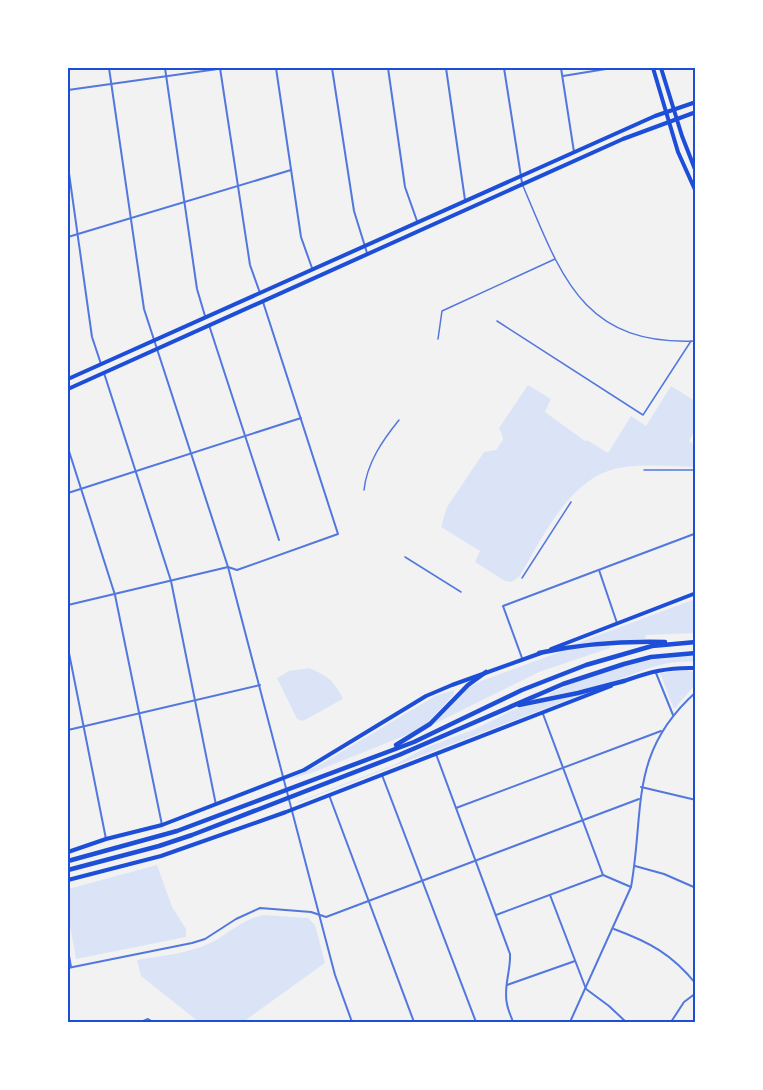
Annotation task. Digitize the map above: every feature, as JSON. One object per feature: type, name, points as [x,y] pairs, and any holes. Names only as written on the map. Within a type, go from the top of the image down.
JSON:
[{"type":"highway","points":[[539,653],[572,647],[642,642],[682,643]]},
{"type":"highway","points":[[68,861],[177,831],[414,742],[555,676],[652,646],[696,642]]},
{"type":"highway","points":[[68,870],[184,838],[399,755],[563,684],[651,657],[696,653]]},
{"type":"highway","points":[[388,750],[430,724],[468,684],[486,672]]},
{"type":"highway","points":[[508,708],[624,681]]},
{"type":"main road","points":[[653,68],[678,152],[696,192]]},
{"type":"main road","points":[[661,68],[696,172]]},
{"type":"main road","points":[[68,379],[417,221],[666,112],[696,102]]},
{"type":"main road","points":[[68,389],[623,139],[696,112]]},
{"type":"main road","points":[[68,852],[106,839],[162,825],[283,780],[304,770],[426,696],[696,593]]},
{"type":"main road","points":[[68,880],[161,856],[291,810],[655,670],[673,667],[696,668]]},
{"type":"street","points":[[109,68],[144,309],[228,567],[335,975],[352,1023]]},
{"type":"street","points":[[165,68],[197,289],[206,318]]},
{"type":"street","points":[[220,68],[250,265],[260,293]]},
{"type":"street","points":[[68,90],[225,68]]},
{"type":"street","points":[[276,68],[301,237],[312,269]]},
{"type":"street","points":[[332,68],[354,211],[368,254]]},
{"type":"street","points":[[388,68],[405,187],[417,221]]},
{"type":"street","points":[[446,68],[465,200]]},
{"type":"street","points":[[504,68],[522,185]]},
{"type":"street","points":[[561,68],[574,152]]},
{"type":"street","points":[[563,76],[612,68]]},
{"type":"street","points":[[68,166],[92,337],[101,364]]},
{"type":"street","points":[[68,237],[291,170]]},
{"type":"street","points":[[68,605],[228,567],[237,570],[338,534],[263,301]]},
{"type":"street","points":[[208,325],[279,540]]},
{"type":"street","points":[[104,373],[171,581],[216,805]]},
{"type":"street","points":[[68,493],[301,418]]},
{"type":"street","points":[[68,448],[115,595],[162,825]]},
{"type":"street","points":[[522,659],[503,606],[694,534],[696,538]]},
{"type":"street","points":[[599,570],[617,624]]},
{"type":"street","points":[[68,648],[106,839]]},
{"type":"street","points":[[655,670],[673,715]]},
{"type":"street","points":[[68,730],[260,685]]},
{"type":"street","points":[[570,1023],[632,888],[639,798],[649,759],[662,730],[673,715],[696,692]]},
{"type":"street","points":[[543,714],[603,875]]},
{"type":"street","points":[[456,808],[662,730]]},
{"type":"street","points":[[436,754],[510,954],[507,1004],[513,1023]]},
{"type":"street","points":[[382,775],[476,1023]]},
{"type":"street","points":[[641,787],[696,800]]},
{"type":"street","points":[[329,795],[414,1023]]},
{"type":"street","points":[[68,950],[69,967],[192,944],[260,908],[320,914],[326,917],[639,798]]},
{"type":"street","points":[[635,866],[664,873],[696,888]]},
{"type":"street","points":[[496,915],[603,875],[632,888]]},
{"type":"street","points":[[550,895],[586,989],[609,1006],[626,1023]]},
{"type":"street","points":[[614,929],[663,951],[683,967],[696,984]]},
{"type":"street","points":[[507,985],[575,961]]},
{"type":"street","points":[[671,1023],[684,1002],[696,993]]},
{"type":"street","points":[[141,1023],[148,1019],[153,1023]]},
{"type":"lane","points":[[522,185],[563,277],[580,299],[607,323],[636,336],[660,341],[696,341]]},
{"type":"lane","points":[[438,339],[442,311],[555,259]]},
{"type":"lane","points":[[497,321],[643,415],[691,341]]},
{"type":"lane","points":[[364,490],[366,477],[375,454],[399,420]]},
{"type":"lane","points":[[644,470],[696,470]]},
{"type":"lane","points":[[522,578],[571,502]]},
{"type":"lane","points":[[405,556],[461,592]]},
{"type":"shaded area","points":[[528,385],[551,399],[545,412],[585,441],[587,440],[608,453],[631,416],[646,426],[671,386],[695,401],[695,430],[689,441],[695,446],[695,467],[651,465],[625,467],[606,472],[589,481],[561,509],[519,577],[511,582],[505,581],[475,562],[480,551],[441,527],[447,507],[484,452],[496,450],[503,440],[499,428]]},
{"type":"shaded area","points":[[695,599],[695,633],[646,635],[645,639],[572,645]]},
{"type":"shaded area","points":[[609,646],[610,648],[539,672],[428,727],[469,687],[481,681],[568,649]]},
{"type":"shaded area","points":[[695,655],[695,662],[662,665],[587,689],[550,696],[549,694],[620,667],[657,659]]},
{"type":"shaded area","points":[[309,668],[330,680],[343,699],[303,721],[297,719],[277,678],[289,671]]},
{"type":"shaded area","points":[[686,670],[695,672],[695,685],[674,709],[660,673]]},
{"type":"shaded area","points":[[454,690],[454,694],[424,727],[314,772],[290,779],[323,763],[435,696]]},
{"type":"shaded area","points":[[586,693],[297,803],[396,764],[427,747],[475,729],[515,709]]},
{"type":"shaded area","points":[[157,865],[172,907],[186,929],[186,937],[76,959],[68,914],[68,889]]},
{"type":"shaded area","points":[[264,915],[308,918],[315,925],[325,963],[243,1022],[199,1022],[141,976],[137,960],[198,948],[248,920]]}]
